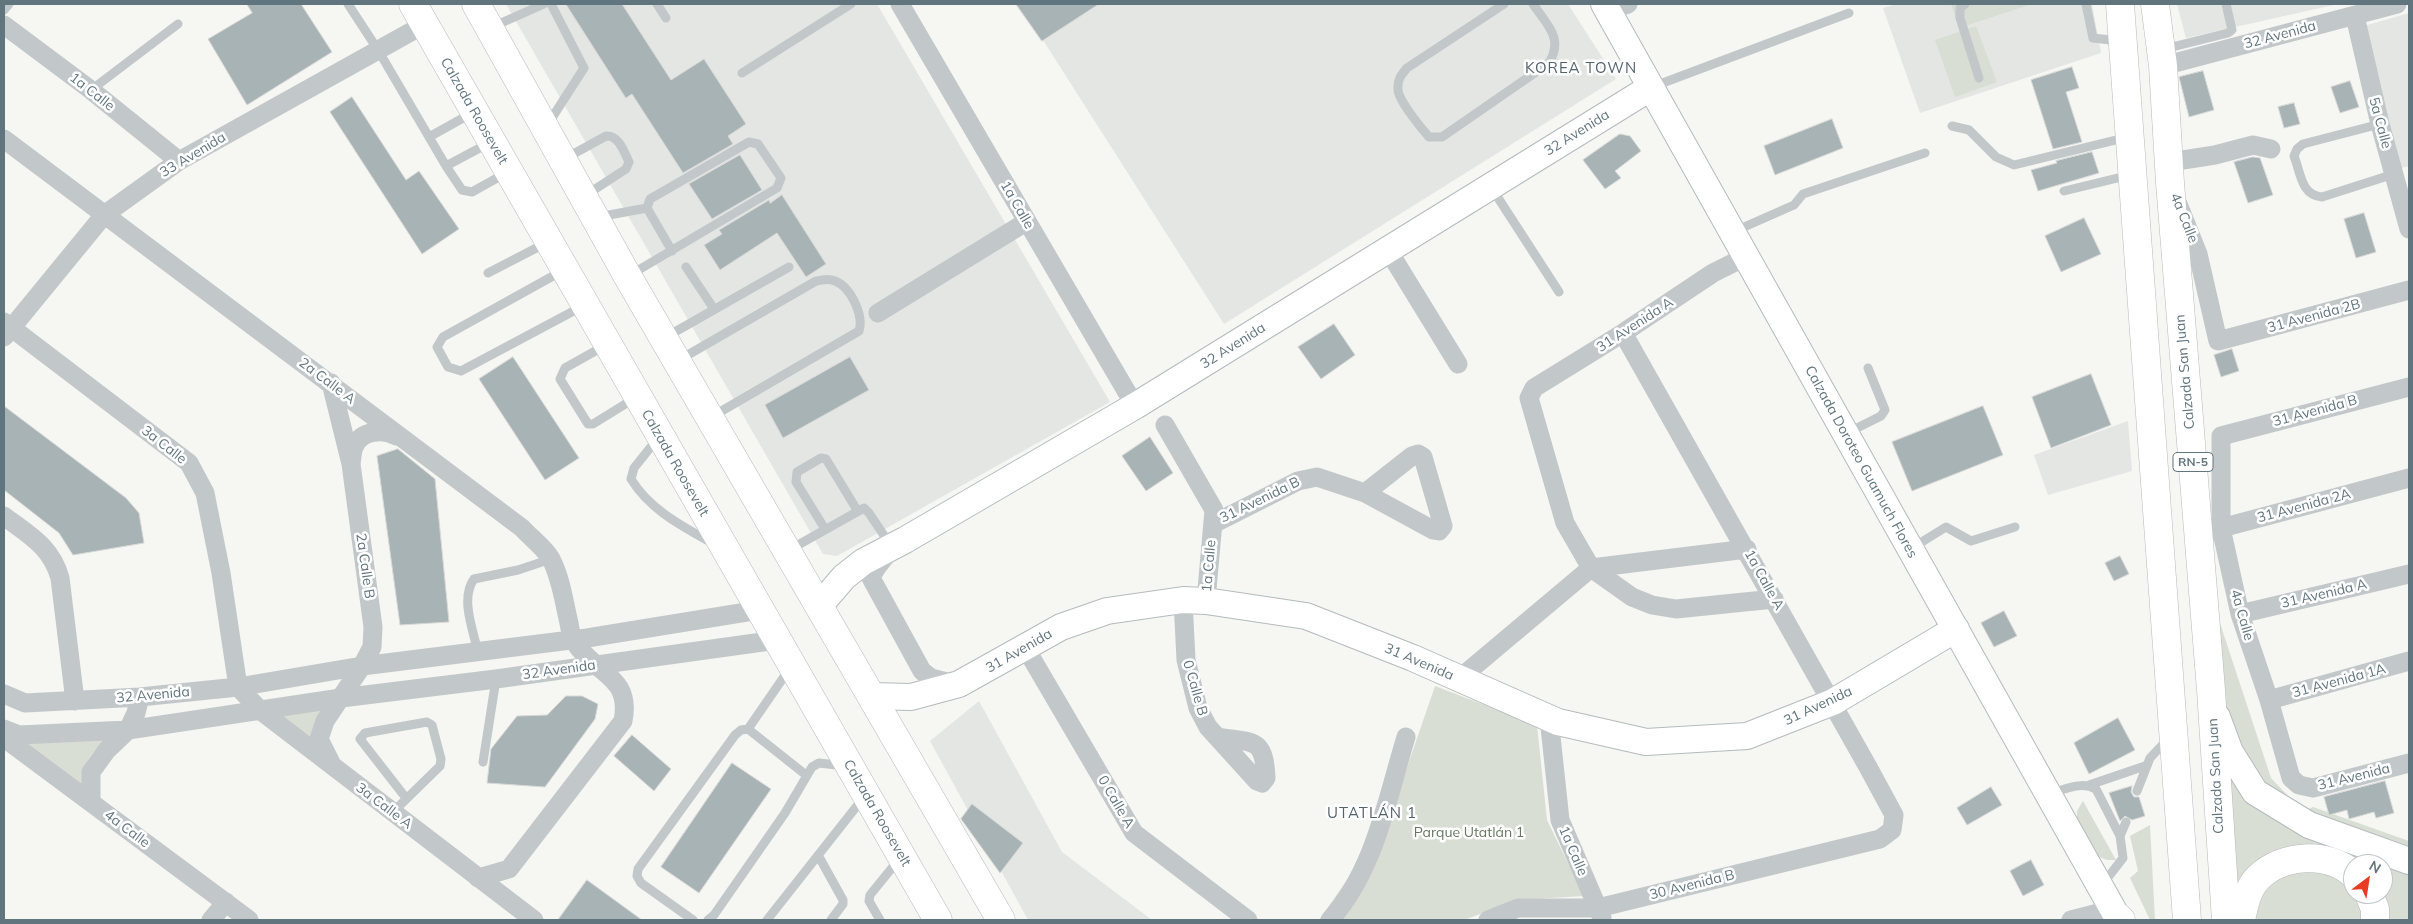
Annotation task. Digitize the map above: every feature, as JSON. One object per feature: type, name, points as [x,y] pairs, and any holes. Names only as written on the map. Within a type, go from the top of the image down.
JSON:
[{"type":"main road","points":[[477,4],[628,277],[1001,920]]},
{"type":"main road","name":"RN-5","points":[[2120,4],[2187,920]]},
{"type":"main road","name":"Calzada San Juan","points":[[2155,4],[2162,58],[2170,173],[2210,531],[2211,690],[2226,920]]},
{"type":"main road","name":"Calzada Roosevelt","points":[[419,14],[936,919]]},
{"type":"main road","points":[[2241,920],[2246,898],[2257,878],[2272,867],[2293,860],[2312,858],[2332,861],[2343,868]]},
{"type":"main road","points":[[2373,904],[2375,920]]},
{"type":"street","name":"1a Calle","points":[[900,4],[1135,406]]},
{"type":"street","name":"32 Avenida","points":[[2162,58],[2354,16],[2397,4]]},
{"type":"street","name":"Calzada Doroteo Guamuch Flores","points":[[1613,6],[1650,88],[2118,917]]},
{"type":"street","name":"33 Avenida","points":[[6,329],[104,215],[178,161],[378,50],[419,14]]},
{"type":"street","name":"5a Calle","points":[[2354,16],[2380,124],[2401,182],[2409,229]]},
{"type":"street","name":"1a Calle","points":[[4,25],[91,90],[178,161]]},
{"type":"street","name":"32 Avenida","points":[[819,606],[844,577],[863,562],[1135,406],[1650,88]]},
{"type":"street","name":"2a Calle A","points":[[4,139],[522,528],[550,558],[558,579],[573,640],[594,665],[623,691],[626,704],[623,721],[510,869]]},
{"type":"street","points":[[2170,173],[2215,154],[2253,145],[2271,149]]},
{"type":"street","name":"4a Calle","points":[[2170,173],[2198,254],[2218,341]]},
{"type":"street","points":[[878,313],[1026,222]]},
{"type":"street","points":[[1388,250],[1458,364]]},
{"type":"street","name":"31 Avenida A","points":[[1591,568],[1565,523],[1529,398],[1534,388],[1623,333],[1713,273],[1745,257]]},
{"type":"street","name":"31 Avenida 2B","points":[[2218,341],[2409,290]]},
{"type":"street","name":"3a Calle","points":[[6,329],[189,463],[205,493],[221,574],[238,687]]},
{"type":"street","name":"1a Calle A","points":[[1623,333],[1774,598],[1894,815],[1892,830]]},
{"type":"street","name":"2a Calle B","points":[[331,383],[351,464],[373,627],[372,646],[362,666]]},
{"type":"street","name":"31 Avenida B","points":[[2222,436],[2409,386]]},
{"type":"street","name":"1a Calle","points":[[1165,425],[1214,510],[1213,524],[1194,601]]},
{"type":"street","name":"2a Calle B","points":[[351,464],[354,445],[368,433],[387,431],[404,440]]},
{"type":"street","name":"4a Calle","points":[[2222,436],[2210,531],[2269,700],[2288,774],[2299,785]]},
{"type":"street","name":"31 Avenida B","points":[[1213,524],[1307,477],[1317,477],[1365,493]]},
{"type":"street","name":"31 Avenida 2A","points":[[2210,531],[2409,478]]},
{"type":"street","points":[[4,516],[43,545],[55,561],[60,578],[75,702]]},
{"type":"street","points":[[892,547],[884,560],[875,568],[871,578],[922,671],[931,678],[959,684]]},
{"type":"street","points":[[1459,678],[1591,568],[1746,549]]},
{"type":"street","points":[[1591,568],[1632,597],[1652,605],[1676,610],[1774,598]]},
{"type":"street","name":"31 Avenida A","points":[[2240,614],[2409,574]]},
{"type":"street","name":"31 Avenida","points":[[871,696],[911,697],[959,684],[1061,627],[1107,611],[1194,601],[1306,616],[1459,678],[1549,718],[1646,742],[1747,736],[1832,702],[1956,629]]},
{"type":"street","name":"0 Calle B","points":[[1194,601],[1186,660],[1195,697],[1208,727],[1257,781],[1262,783],[1266,778],[1265,756],[1261,748],[1252,743],[1218,737]]},
{"type":"street","name":"32 Avenida","points":[[4,694],[24,704],[140,697],[238,687],[362,666],[573,640],[759,610]]},
{"type":"street","name":"32 Avenida","points":[[4,729],[18,735],[128,730],[340,698],[496,680],[777,640]]},
{"type":"street","name":"0 Calle A","points":[[1025,647],[1134,833],[1248,920]]},
{"type":"street","name":"31 Avenida 1A","points":[[2269,700],[2409,662]]},
{"type":"street","points":[[332,767],[319,739],[325,721],[362,666]]},
{"type":"street","name":"3a Calle A","points":[[238,687],[261,711],[332,767],[534,920]]},
{"type":"street","points":[[2211,690],[2217,718],[2230,752],[2255,792],[2310,825],[2409,861]]},
{"type":"street","points":[[91,802],[91,772],[107,750],[128,730],[136,713],[140,697]]},
{"type":"street","name":"1a Calle","points":[[1549,718],[1560,820],[1600,914]]},
{"type":"street","points":[[1330,920],[1348,896],[1370,855],[1406,737]]},
{"type":"street","name":"4a Calle","points":[[4,738],[249,920]]},
{"type":"street","name":"31 Avenida","points":[[2299,785],[2313,788],[2409,763]]},
{"type":"street","name":"30 Avenida B","points":[[1488,920],[1518,908],[1600,914],[1880,839],[1892,830]]},
{"type":"street","points":[[478,878],[510,869],[514,905]]},
{"type":"street","points":[[211,920],[226,902]]},
{"type":"street","points":[[2071,920],[2118,917]]},
{"type":"lane","points":[[4,10],[9,4]]},
{"type":"lane","points":[[348,4],[378,50],[462,190],[472,192],[509,172]]},
{"type":"lane","points":[[490,28],[544,4]]},
{"type":"lane","points":[[546,126],[584,68],[551,4]]},
{"type":"lane","points":[[657,4],[666,18]]},
{"type":"lane","points":[[742,73],[852,4]]},
{"type":"lane","points":[[1504,4],[1407,68],[1399,78],[1398,91],[1419,126],[1429,137],[1442,136],[1549,63],[1556,53],[1556,40],[1533,4]]},
{"type":"lane","points":[[1965,4],[1960,8],[1960,18],[1979,78]]},
{"type":"lane","points":[[2086,4],[2093,38],[2124,41]]},
{"type":"lane","points":[[2162,58],[2232,30],[2226,4]]},
{"type":"lane","points":[[1650,88],[1849,13]]},
{"type":"lane","points":[[91,90],[178,24]]},
{"type":"lane","points":[[429,137],[475,112]]},
{"type":"lane","points":[[2380,124],[2303,144],[2297,149],[2294,156],[2307,192],[2314,196],[2322,197],[2401,182]]},
{"type":"lane","points":[[1952,126],[1969,130],[1996,157],[2014,165],[2131,136]]},
{"type":"lane","points":[[564,160],[611,135],[616,138],[630,162],[626,169],[590,207]]},
{"type":"lane","points":[[446,166],[492,142]]},
{"type":"lane","points":[[628,277],[672,251],[777,188],[781,178],[758,144],[749,142],[650,199],[647,208],[672,251]]},
{"type":"lane","points":[[1731,233],[1794,205],[1803,194],[1925,153]]},
{"type":"lane","points":[[2064,191],[2133,174]]},
{"type":"lane","points":[[1490,187],[1559,292]]},
{"type":"lane","points":[[590,207],[647,208]]},
{"type":"lane","points":[[488,273],[549,242]]},
{"type":"lane","points":[[686,267],[714,309]]},
{"type":"lane","points":[[670,350],[714,309],[788,267]]},
{"type":"lane","points":[[565,270],[443,337],[436,347],[448,367],[461,371],[585,305]]},
{"type":"lane","points":[[670,350],[816,281],[827,279],[836,281],[845,288],[860,313],[862,322],[859,331],[710,418]]},
{"type":"lane","points":[[607,344],[565,368],[560,379],[588,424],[593,424],[637,396]]},
{"type":"lane","points":[[1845,434],[1881,416],[1885,410],[1868,368]]},
{"type":"lane","points":[[659,436],[634,468],[632,479],[637,488],[668,518],[725,551]]},
{"type":"lane","points":[[825,529],[796,482],[797,472],[821,458],[826,459],[857,510]]},
{"type":"lane","points":[[787,551],[857,510],[864,508],[892,547]]},
{"type":"lane","points":[[1909,549],[1946,527],[1971,541],[2015,527]]},
{"type":"lane","points":[[478,652],[467,598],[468,587],[474,579],[518,570],[550,558]]},
{"type":"lane","points":[[748,729],[791,666]]},
{"type":"lane","points":[[483,762],[496,680]]},
{"type":"lane","points":[[393,812],[440,766],[441,759],[432,725],[427,722],[365,732],[360,739],[406,798]]},
{"type":"lane","points":[[693,920],[641,883],[637,876],[638,869],[735,736],[741,730],[748,729],[806,775]]},
{"type":"lane","points":[[2137,790],[2145,766],[2150,758],[2173,734]]},
{"type":"lane","points":[[708,920],[714,915],[785,813],[806,775],[819,762],[849,766]]},
{"type":"lane","points":[[2049,794],[2089,785],[2145,766]]},
{"type":"lane","points":[[2089,785],[2096,789],[2120,836],[2124,858],[2101,885]]},
{"type":"lane","points":[[767,920],[866,795]]},
{"type":"lane","points":[[2120,836],[2126,822]]},
{"type":"lane","points":[[818,855],[843,900],[843,904],[831,920]]},
{"type":"lane","points":[[880,920],[872,908],[870,895],[901,856]]},
{"type":"shaded area","points":[[506,4],[877,4],[1110,402],[837,556],[823,554]]},
{"type":"shaded area","points":[[1020,4],[1568,4],[1616,79],[1224,324]]},
{"type":"shaded area","points":[[1897,4],[2092,4],[2101,53],[1920,113],[1883,8]]},
{"type":"shaded area","points":[[2177,4],[2338,4],[2186,38]]},
{"type":"shaded area","points":[[2409,13],[2409,166],[2393,170],[2357,28]]},
{"type":"shaded area","points":[[2128,421],[2132,471],[2048,495],[2034,455]]},
{"type":"shaded area","points":[[979,701],[1062,852],[1152,920],[1028,920],[930,741]]},
{"type":"green space","points":[[1951,4],[2032,4],[1959,28]]},
{"type":"green space","points":[[1976,26],[1997,82],[1955,97],[1935,40]]},
{"type":"green space","points":[[2214,605],[2271,778],[2292,800],[2260,785],[2238,749],[2222,692]]},
{"type":"green space","name":"Parque Utatlán 1","points":[[1435,686],[1537,725],[1547,820],[1584,896],[1518,900],[1464,920],[1319,920],[1389,820]]},
{"type":"green space","points":[[330,704],[314,740],[270,714]]},
{"type":"green space","points":[[108,739],[88,760],[85,766],[83,788],[19,740]]},
{"type":"green space","points":[[2226,768],[2379,854],[2343,854],[2343,861],[2294,847],[2272,851],[2253,866],[2236,887]]},
{"type":"green space","points":[[2083,801],[2116,860],[2107,860],[2097,856],[2077,823],[2077,811]]},
{"type":"green space","points":[[2313,807],[2409,841],[2409,851],[2301,813]]},
{"type":"green space","points":[[2150,825],[2155,920],[2150,920],[2130,878],[2138,871],[2130,836]]},
{"type":"green space","points":[[2393,862],[2409,871],[2409,920],[2386,920],[2384,904],[2393,904]]},
{"type":"green space","points":[[2312,870],[2343,883],[2343,904],[2360,904],[2363,920],[2253,920],[2256,908],[2266,889],[2280,878]]},
{"type":"building","points":[[247,4],[301,4],[332,52],[247,105],[208,39],[252,13]]},
{"type":"building","points":[[566,4],[622,4],[671,80],[704,59],[746,124],[728,136],[733,144],[683,173],[632,94],[626,98]]},
{"type":"building","points":[[1016,4],[1099,4],[1042,41]]},
{"type":"building","points":[[2072,67],[2079,88],[2066,92],[2082,142],[2053,149],[2031,80]]},
{"type":"building","points":[[2203,71],[2214,110],[2189,117],[2179,77]]},
{"type":"building","points":[[2350,81],[2359,107],[2340,113],[2331,87]]},
{"type":"building","points":[[352,97],[406,180],[419,171],[459,229],[422,254],[330,112]]},
{"type":"building","points":[[2294,103],[2300,124],[2284,128],[2278,107]]},
{"type":"building","points":[[1832,119],[1843,148],[1775,175],[1764,146]]},
{"type":"building","points":[[1620,134],[1630,136],[1641,151],[1615,171],[1621,178],[1605,189],[1583,160]]},
{"type":"building","points":[[2092,152],[2099,173],[2038,191],[2031,170],[2057,163],[2056,161]]},
{"type":"building","points":[[740,155],[762,190],[712,219],[689,184]]},
{"type":"building","points":[[2253,157],[2260,158],[2273,195],[2248,203],[2234,162]]},
{"type":"building","points":[[782,195],[826,264],[806,277],[777,233],[720,270],[704,245],[722,234],[719,230],[769,200],[770,203]]},
{"type":"building","points":[[2364,213],[2376,252],[2356,258],[2344,219]]},
{"type":"building","points":[[2084,218],[2101,254],[2061,272],[2045,236]]},
{"type":"building","points":[[1334,324],[1355,355],[1321,379],[1298,347]]},
{"type":"building","points":[[2232,349],[2239,371],[2221,377],[2214,355]]},
{"type":"building","points":[[513,357],[579,458],[545,480],[479,379]]},
{"type":"building","points":[[850,357],[869,390],[783,438],[765,405]]},
{"type":"building","points":[[2091,374],[2111,425],[2051,448],[2032,397]]},
{"type":"building","points":[[4,406],[126,498],[139,513],[144,543],[73,555],[59,533],[4,490]]},
{"type":"building","points":[[1983,406],[2003,455],[1912,491],[1892,442]]},
{"type":"building","points":[[1150,437],[1173,473],[1146,491],[1122,456]]},
{"type":"building","points":[[398,449],[435,479],[449,622],[400,625],[377,456]]},
{"type":"building","points":[[2120,556],[2129,574],[2114,581],[2105,563]]},
{"type":"building","points":[[2004,611],[2017,636],[1994,647],[1981,623]]},
{"type":"building","points":[[566,696],[582,696],[598,704],[595,719],[545,787],[487,783],[491,749],[517,716],[547,715]]},
{"type":"building","points":[[2118,718],[2135,750],[2089,774],[2074,743]]},
{"type":"building","points":[[632,735],[671,769],[654,791],[614,756]]},
{"type":"building","points":[[732,763],[771,789],[699,893],[661,867]]},
{"type":"building","points":[[2385,781],[2394,813],[2376,818],[2374,812],[2349,819],[2347,810],[2329,815],[2324,797]]},
{"type":"building","points":[[2132,786],[2131,792],[2134,797],[2139,797],[2145,816],[2132,820],[2125,816],[2120,821],[2109,793]]},
{"type":"building","points":[[1991,787],[2002,805],[1967,825],[1957,808]]},
{"type":"building","points":[[972,804],[1023,843],[1000,873],[961,819]]},
{"type":"building","points":[[2031,860],[2044,885],[2023,896],[2010,871]]},
{"type":"building","points":[[587,880],[642,920],[558,920]]},
{"type":"district","name":"KOREA TOWN","points":[[1581,68]]},
{"type":"district","name":"UTATLÁN 1","points":[[1372,813]]}]
